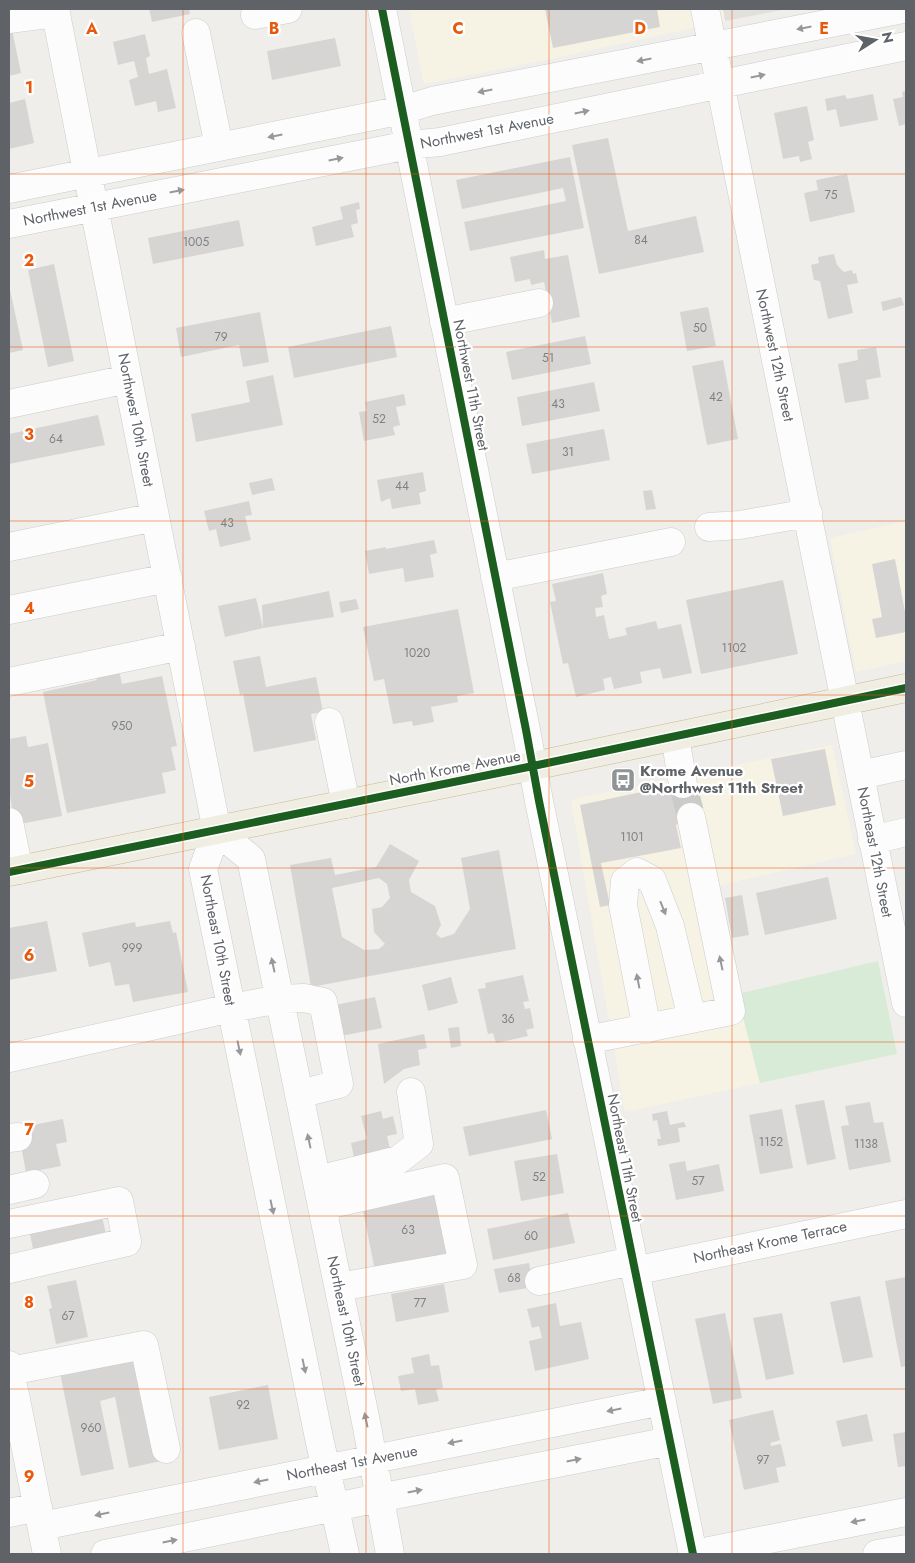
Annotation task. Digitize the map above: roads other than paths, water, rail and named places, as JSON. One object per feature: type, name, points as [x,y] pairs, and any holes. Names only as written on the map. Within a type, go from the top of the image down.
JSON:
[{"type":"highway","name":"North Krome Avenue","points":[[14,871],[217,831],[906,688]]},
{"type":"street","points":[[255,15],[288,9]]},
{"type":"street","name":"Northwest 11th Street","points":[[382,9],[533,766]]},
{"type":"street","name":"Northwest 12th Street","points":[[705,9],[845,701]]},
{"type":"street","points":[[9,189],[403,110],[432,101],[903,9]]},
{"type":"street","points":[[9,19],[56,11]]},
{"type":"street","name":"Northwest 10th Street","points":[[56,11],[217,831]]},
{"type":"street","points":[[196,33],[219,147]]},
{"type":"street","name":"Northwest 1st Avenue","points":[[9,224],[409,145],[440,142],[906,46]]},
{"type":"street","points":[[444,322],[539,303]]},
{"type":"street","points":[[9,404],[128,378]]},
{"type":"street","points":[[709,527],[740,525],[808,513]]},
{"type":"street","points":[[9,547],[155,517]]},
{"type":"street","points":[[495,578],[671,542]]},
{"type":"street","points":[[9,610],[168,578]]},
{"type":"street","points":[[9,682],[181,646]]},
{"type":"street","name":"Northeast 12th Street","points":[[845,701],[872,840],[902,956],[906,1003]]},
{"type":"street","points":[[329,722],[346,804]]},
{"type":"street","points":[[675,737],[683,784]]},
{"type":"street","points":[[860,775],[906,765]]},
{"type":"street","name":"Northeast 11th Street","points":[[533,766],[633,1266],[694,1554]]},
{"type":"street","points":[[587,1040],[731,1011],[691,817]]},
{"type":"street","points":[[9,822],[14,871]]},
{"type":"street","name":"Northeast 10th Street","points":[[345,1554],[319,1438],[203,869],[217,831],[251,859],[373,1458],[390,1554]]},
{"type":"street","points":[[872,840],[906,832]]},
{"type":"street","points":[[647,1028],[623,905],[625,881],[637,872],[652,880],[670,926],[692,1019]]},
{"type":"street","points":[[9,1058],[231,1008],[280,999],[304,998],[323,1002],[339,1084],[299,1094]]},
{"type":"street","points":[[317,1180],[398,1160],[419,1144],[411,1092]]},
{"type":"street","points":[[322,1206],[445,1178],[463,1265],[338,1287]]},
{"type":"street","points":[[9,1224],[119,1201],[127,1242],[9,1269]]},
{"type":"street","name":"Northeast Krome Terrace","points":[[540,1281],[633,1266],[906,1214]]},
{"type":"street","points":[[48,1554],[9,1368],[144,1345],[166,1449]]},
{"type":"street","name":"Northeast 1st Avenue","points":[[9,1513],[40,1517],[326,1468],[662,1401]]},
{"type":"street","points":[[105,1554],[207,1544],[335,1508],[379,1498],[670,1441]]},
{"type":"street","points":[[694,1554],[906,1512]]},
{"type":"street","points":[[877,1554],[906,1549]]},
{"type":"tunnel","points":[[683,784],[691,817]]},
{"type":"place","name":"Krome Avenue @Northwest 11th Street","points":[[623,780]]}]
